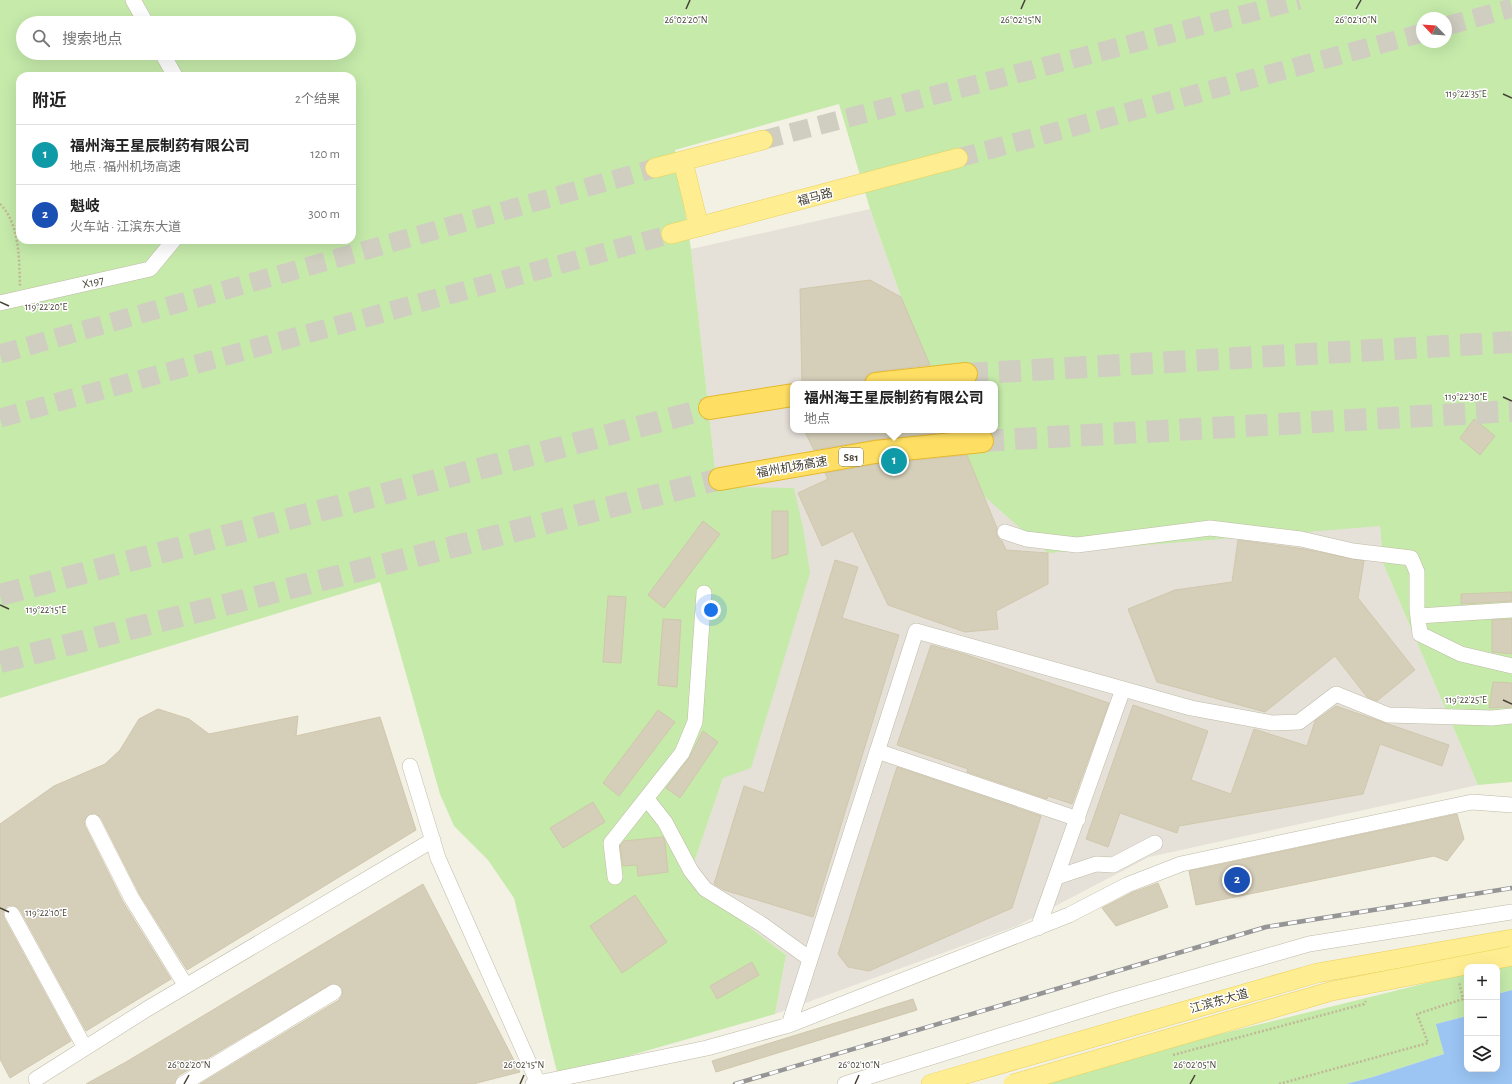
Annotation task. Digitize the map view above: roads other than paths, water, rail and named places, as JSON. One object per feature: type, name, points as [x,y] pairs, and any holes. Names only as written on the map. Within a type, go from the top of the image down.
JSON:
[{"type":"highway","points":[[903,381],[966,374]]},
{"type":"highway","points":[[710,408],[790,395]]},
{"type":"highway","name":"福州机场高速","points":[[720,479],[875,452],[982,441]]},
{"type":"main road","points":[[655,168],[763,140]]},
{"type":"main road","name":"福马路","points":[[671,234],[958,158]]},
{"type":"main road","points":[[683,160],[699,227]]},
{"type":"main road","name":"江滨东大道","points":[[931,1084],[1317,973],[1512,939]]},
{"type":"main road","points":[[1013,1084],[1332,991],[1512,956]]},
{"type":"street","points":[[133,0],[142,16]]},
{"type":"street","points":[[166,60],[173,72]]},
{"type":"street","name":"X197","points":[[0,303],[150,269],[171,244]]},
{"type":"street","points":[[1005,532],[1026,539],[1077,545],[1210,528],[1301,539],[1353,551],[1411,558],[1417,572],[1420,634],[1461,654],[1512,666]]},
{"type":"street","points":[[615,877],[611,843],[682,753],[695,722],[704,593]]},
{"type":"street","points":[[1418,616],[1512,610]]},
{"type":"street","points":[[789,1025],[916,631],[1191,708],[1272,722],[1299,722],[1336,694],[1388,715],[1492,718],[1512,716]]},
{"type":"street","points":[[1038,928],[1123,689]]},
{"type":"street","points":[[877,751],[1078,819]]},
{"type":"street","points":[[410,766],[438,858],[536,1083],[707,1048],[789,1025],[1038,928],[1069,915],[1127,885],[1181,864],[1472,802],[1512,805]]},
{"type":"street","points":[[647,799],[665,822],[691,871],[706,889],[763,925],[810,960]]},
{"type":"street","points":[[93,822],[131,897],[186,986]]},
{"type":"street","points":[[36,1079],[186,986],[433,840]]},
{"type":"street","points":[[1057,877],[1096,864],[1113,866],[1155,843]]},
{"type":"street","points":[[845,1084],[1115,1000],[1309,944],[1512,912]]},
{"type":"street","points":[[12,914],[85,1048]]},
{"type":"street","points":[[183,1084],[334,992]]},
{"type":"water","points":[[1512,990],[1512,1084],[1346,1084],[1373,1077],[1444,1054],[1436,1024],[1464,1017],[1464,1072],[1500,1072],[1500,993]]},
{"type":"tunnel","points":[[763,140],[1299,0]]},
{"type":"tunnel","points":[[1452,24],[1512,8]]},
{"type":"tunnel","points":[[958,158],[1416,35]]},
{"type":"tunnel","points":[[0,354],[655,168]]},
{"type":"tunnel","points":[[0,418],[671,234]]},
{"type":"tunnel","points":[[966,374],[1512,342]]},
{"type":"tunnel","points":[[0,595],[710,408]]},
{"type":"tunnel","points":[[982,441],[1512,411]]},
{"type":"tunnel","points":[[0,662],[720,479]]},
{"type":"railway","points":[[735,1084],[1266,927],[1512,888]]},
{"type":"place","name":"福州海王星辰制药有限公司","points":[[894,461]]},
{"type":"place","name":"魁岐","points":[[1237,880]]}]
